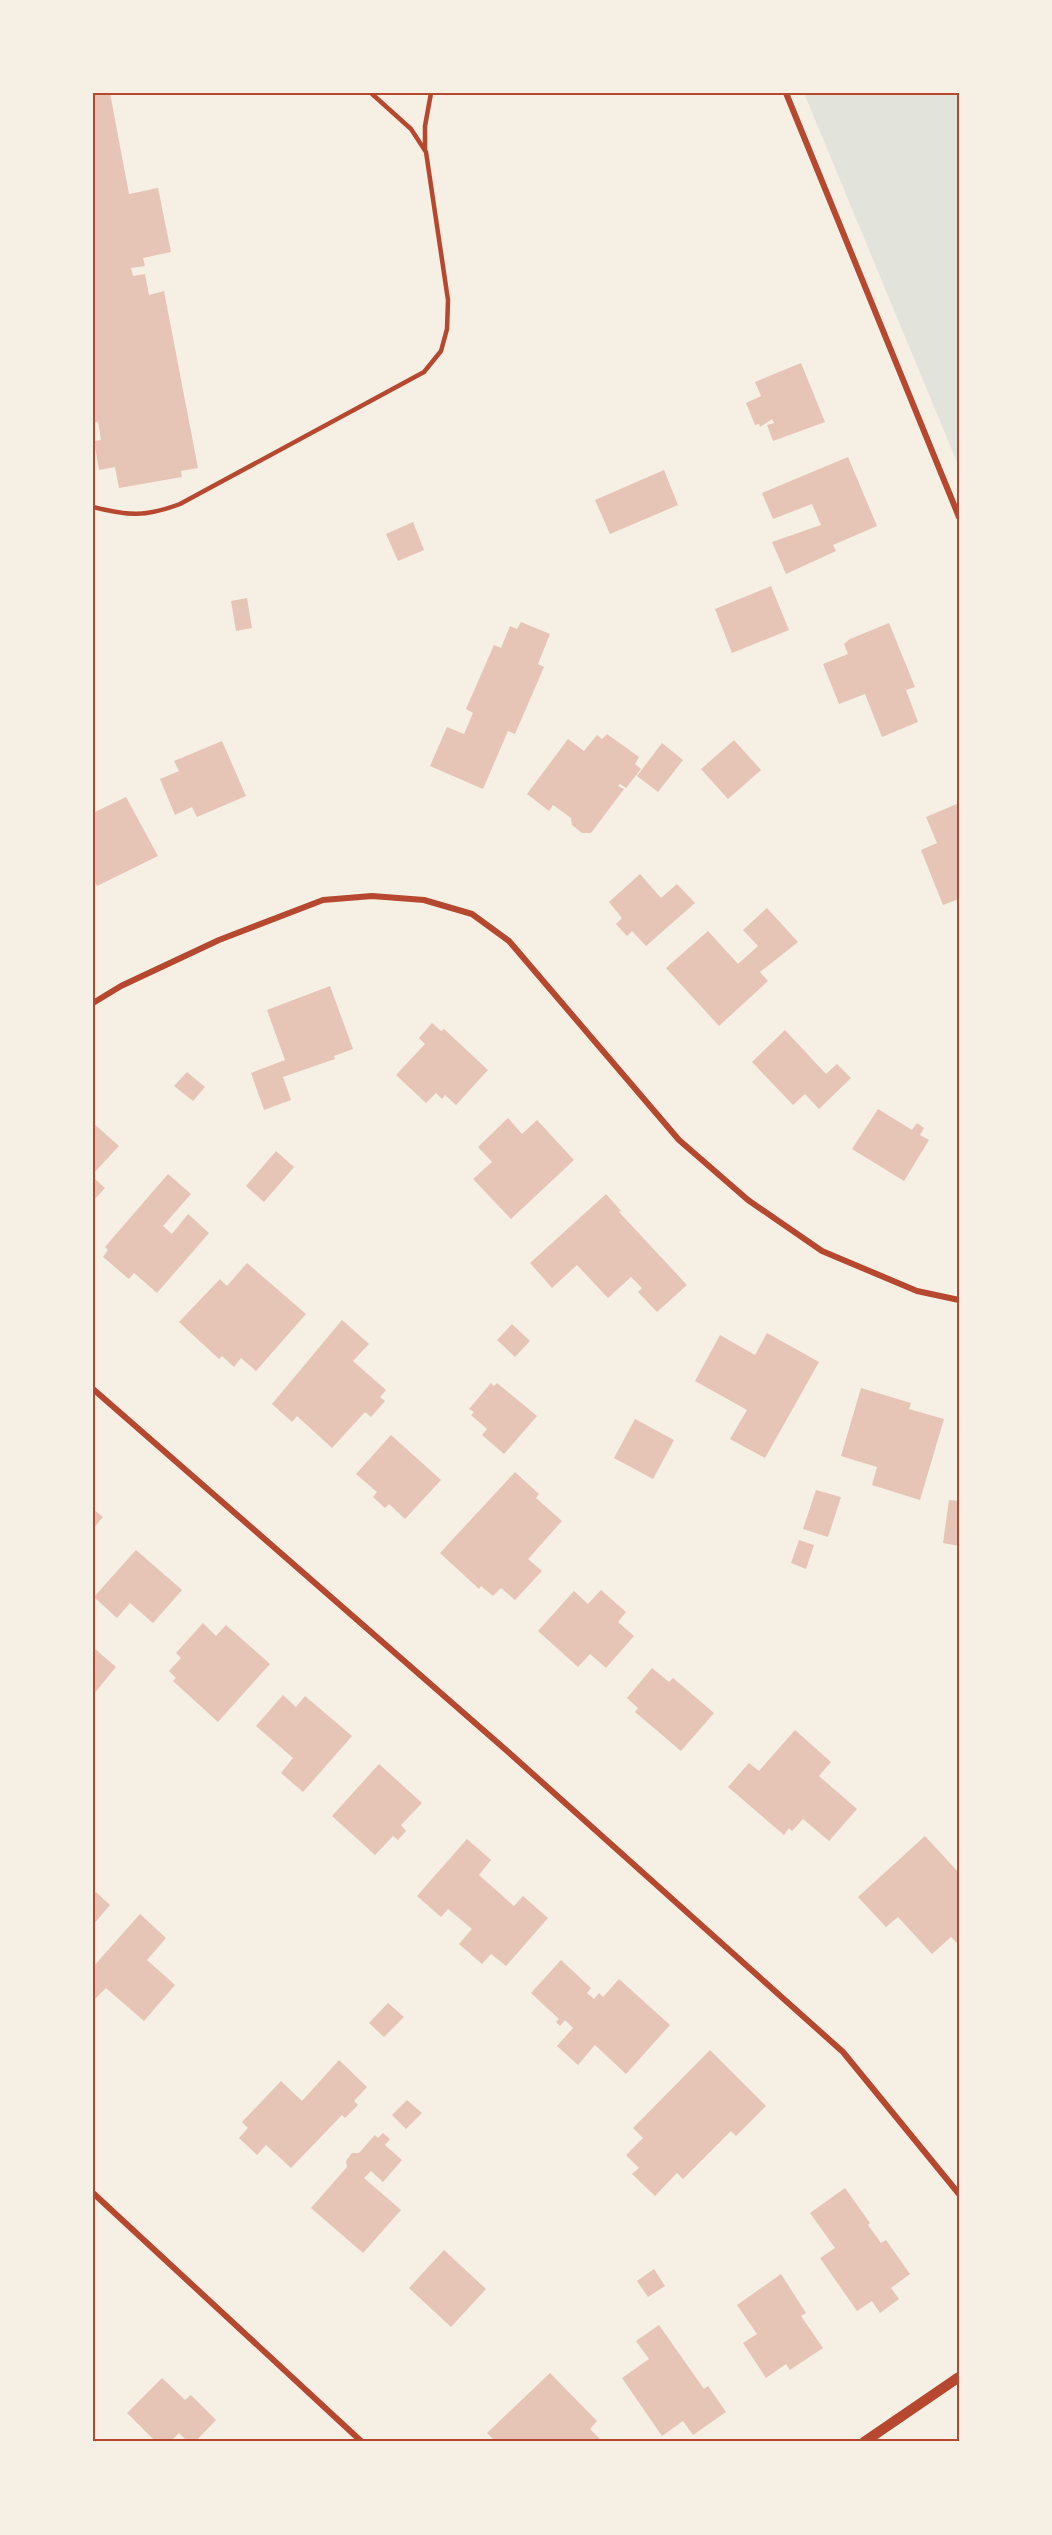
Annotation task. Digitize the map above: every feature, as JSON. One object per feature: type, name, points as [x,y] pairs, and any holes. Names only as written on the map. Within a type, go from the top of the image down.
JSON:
[{"type":"street","points":[[786,93],[959,517]]},
{"type":"street","points":[[93,1003],[121,986],[219,940],[323,900],[372,896],[424,900],[472,914],[508,941],[679,1140],[748,1200],[822,1251],[917,1291],[959,1300]]},
{"type":"street","points":[[93,1389],[506,1750],[843,2052],[959,2194]]},
{"type":"street","points":[[93,2193],[362,2442]]},
{"type":"street","points":[[864,2442],[959,2377]]},
{"type":"lane","points":[[371,93],[411,129],[426,152]]},
{"type":"lane","points":[[93,507],[131,515],[153,514],[180,504],[424,372],[441,351],[447,329],[448,300],[426,152],[425,126],[431,93]]},
{"type":"shaded area","points":[[804,93],[959,93],[959,467]]},
{"type":"building","points":[[93,93],[110,93],[129,194],[158,188],[171,252],[143,258],[145,266],[131,268],[133,276],[145,274],[149,295],[164,291],[198,468],[181,471],[182,477],[119,488],[115,467],[99,470],[94,441],[101,440],[98,422],[93,423]]},
{"type":"building","points":[[801,363],[825,422],[773,441],[767,425],[774,423],[772,419],[760,427],[759,424],[755,425],[746,403],[761,396],[755,382]]},
{"type":"building","points":[[848,457],[877,526],[833,545],[836,551],[786,574],[772,542],[821,525],[812,504],[773,519],[762,493]]},
{"type":"building","points":[[664,470],[678,505],[610,534],[595,500]]},
{"type":"building","points":[[413,522],[424,550],[398,561],[386,534]]},
{"type":"building","points":[[771,586],[789,630],[732,653],[715,609]]},
{"type":"building","points":[[247,598],[252,628],[236,631],[231,601]]},
{"type":"building","points":[[521,622],[550,634],[538,664],[544,667],[515,734],[508,731],[483,789],[430,766],[447,727],[464,734],[473,713],[466,709],[494,645],[501,648],[510,626],[517,629]]},
{"type":"building","points":[[889,623],[915,687],[906,690],[918,722],[882,737],[865,694],[839,704],[823,664],[848,654],[844,644],[850,639]]},
{"type":"building","points":[[607,734],[639,757],[635,764],[641,769],[626,788],[620,784],[618,786],[624,789],[591,833],[582,833],[572,825],[571,818],[553,805],[549,811],[527,794],[568,739],[584,751],[597,735],[602,739]]},
{"type":"building","points":[[734,740],[761,770],[728,799],[701,769]]},
{"type":"building","points":[[222,741],[246,796],[197,817],[192,807],[175,815],[160,779],[179,771],[174,761]]},
{"type":"building","points":[[662,743],[683,760],[658,792],[637,776]]},
{"type":"building","points":[[126,797],[158,856],[97,886],[93,878],[93,807],[95,812]]},
{"type":"building","points":[[959,803],[959,899],[943,905],[921,850],[937,843],[926,817]]},
{"type":"building","points":[[640,874],[661,898],[677,884],[695,903],[646,946],[632,931],[627,936],[616,924],[622,918],[609,902]]},
{"type":"building","points":[[767,908],[798,942],[760,972],[768,981],[719,1026],[666,968],[708,931],[738,964],[758,946],[743,930]]},
{"type":"building","points":[[330,986],[353,1049],[334,1056],[335,1059],[283,1077],[291,1100],[264,1110],[251,1073],[285,1060],[267,1010]]},
{"type":"building","points":[[432,1023],[441,1031],[444,1029],[488,1070],[456,1105],[445,1095],[442,1099],[436,1093],[426,1103],[396,1075],[425,1044],[419,1038]]},
{"type":"building","points":[[785,1030],[826,1074],[837,1064],[851,1078],[819,1109],[805,1094],[793,1105],[752,1062]]},
{"type":"building","points":[[187,1072],[205,1087],[193,1101],[174,1086]]},
{"type":"building","points":[[878,1109],[912,1130],[917,1123],[924,1128],[920,1135],[929,1140],[904,1181],[852,1149]]},
{"type":"building","points":[[508,1118],[522,1134],[537,1120],[574,1160],[511,1219],[473,1179],[492,1162],[478,1147]]},
{"type":"building","points":[[93,1123],[119,1146],[93,1174]]},
{"type":"building","points":[[276,1151],[294,1167],[264,1202],[246,1186]]},
{"type":"building","points":[[168,1174],[191,1194],[163,1226],[172,1234],[188,1214],[209,1233],[157,1293],[134,1273],[129,1279],[103,1257],[108,1250],[105,1247]]},
{"type":"building","points":[[93,1177],[105,1188],[93,1201]]},
{"type":"building","points":[[606,1194],[621,1211],[619,1212],[687,1285],[657,1312],[638,1292],[642,1288],[631,1277],[608,1298],[577,1265],[552,1288],[530,1263]]},
{"type":"building","points":[[247,1263],[306,1314],[256,1371],[241,1358],[234,1367],[222,1356],[219,1359],[179,1322],[220,1279],[227,1286]]},
{"type":"building","points":[[342,1320],[369,1344],[353,1361],[386,1390],[380,1397],[385,1401],[371,1417],[365,1412],[332,1448],[297,1416],[292,1422],[272,1404]]},
{"type":"building","points":[[512,1324],[530,1341],[515,1357],[497,1340]]},
{"type":"building","points":[[767,1333],[819,1362],[765,1458],[730,1439],[747,1410],[695,1381],[720,1335],[755,1355]]},
{"type":"building","points":[[491,1383],[494,1386],[497,1383],[537,1416],[504,1454],[482,1435],[487,1429],[471,1415],[474,1412],[469,1409]]},
{"type":"building","points":[[861,1388],[911,1403],[909,1409],[944,1419],[920,1500],[872,1485],[877,1467],[841,1456]]},
{"type":"building","points":[[635,1419],[674,1440],[653,1479],[614,1458]]},
{"type":"building","points":[[391,1435],[441,1480],[405,1519],[389,1504],[385,1508],[373,1497],[377,1492],[356,1474]]},
{"type":"building","points":[[515,1472],[539,1494],[536,1498],[562,1521],[528,1559],[542,1571],[515,1600],[501,1588],[493,1596],[481,1586],[479,1589],[440,1553]]},
{"type":"building","points":[[816,1490],[841,1497],[828,1537],[803,1529]]},
{"type":"building","points":[[949,1500],[959,1501],[959,1546],[943,1543]]},
{"type":"building","points":[[93,1509],[103,1517],[93,1529]]},
{"type":"building","points":[[799,1540],[814,1545],[806,1569],[791,1563]]},
{"type":"building","points":[[136,1550],[182,1590],[153,1623],[130,1603],[117,1618],[94,1597]]},
{"type":"building","points":[[601,1590],[626,1612],[618,1622],[634,1636],[606,1668],[590,1654],[578,1667],[538,1631],[574,1591],[588,1604]]},
{"type":"building","points":[[203,1623],[216,1636],[226,1625],[270,1664],[218,1722],[173,1681],[176,1678],[169,1671],[181,1658],[176,1653]]},
{"type":"building","points":[[95,1649],[116,1667],[93,1695],[93,1652]]},
{"type":"building","points":[[652,1668],[669,1682],[673,1678],[714,1713],[681,1751],[635,1712],[638,1708],[627,1698]]},
{"type":"building","points":[[283,1695],[296,1707],[305,1696],[352,1736],[303,1792],[281,1773],[293,1758],[256,1726]]},
{"type":"building","points":[[795,1730],[831,1762],[819,1776],[857,1809],[829,1841],[803,1819],[792,1831],[789,1828],[784,1835],[728,1787],[749,1763],[759,1771]]},
{"type":"building","points":[[379,1764],[422,1803],[401,1825],[406,1831],[398,1840],[393,1836],[375,1855],[332,1816]]},
{"type":"building","points":[[925,1836],[959,1873],[959,1945],[951,1937],[932,1954],[898,1917],[886,1927],[858,1897]]},
{"type":"building","points":[[467,1839],[491,1860],[479,1875],[514,1906],[523,1896],[548,1918],[506,1966],[491,1954],[482,1964],[459,1944],[472,1929],[448,1909],[441,1917],[417,1896]]},
{"type":"building","points":[[96,1892],[110,1905],[93,1925],[93,1895]]},
{"type":"building","points":[[140,1914],[166,1938],[147,1960],[175,1985],[144,2021],[106,1988],[93,2001],[93,1967]]},
{"type":"building","points":[[561,1960],[591,1988],[587,1993],[594,1999],[599,1993],[603,1997],[619,1979],[670,2025],[626,2074],[595,2045],[578,2065],[557,2046],[573,2028],[565,2020],[560,2026],[556,2022],[559,2019],[531,1993]]},
{"type":"building","points":[[388,2003],[404,2017],[384,2037],[369,2023]]},
{"type":"building","points":[[710,2050],[766,2106],[736,2136],[731,2131],[683,2179],[677,2173],[655,2196],[632,2174],[639,2168],[626,2155],[643,2138],[633,2128]]},
{"type":"building","points":[[339,2060],[367,2087],[354,2101],[358,2105],[345,2118],[342,2115],[291,2168],[266,2145],[257,2155],[239,2138],[248,2128],[242,2122],[281,2081],[302,2101]]},
{"type":"building","points":[[407,2100],[422,2113],[406,2129],[392,2115]]},
{"type":"building","points":[[383,2133],[390,2139],[385,2145],[402,2160],[383,2182],[371,2171],[364,2178],[401,2210],[363,2253],[311,2208],[347,2167],[346,2161],[352,2153],[359,2153],[375,2135],[378,2138]]},
{"type":"building","points":[[845,2188],[881,2243],[886,2240],[910,2274],[891,2288],[899,2299],[880,2313],[872,2301],[857,2311],[820,2258],[835,2248],[810,2213]]},
{"type":"building","points":[[444,2250],[486,2289],[451,2327],[409,2288]]},
{"type":"building","points":[[654,2269],[665,2286],[648,2297],[637,2281]]},
{"type":"building","points":[[781,2274],[806,2313],[801,2316],[823,2348],[790,2370],[786,2364],[766,2378],[743,2343],[757,2334],[737,2305]]},
{"type":"building","points":[[659,2325],[704,2389],[708,2386],[726,2412],[693,2435],[683,2421],[662,2436],[622,2378],[649,2359],[636,2341]]},
{"type":"building","points":[[550,2373],[597,2421],[590,2429],[603,2442],[496,2442],[487,2433]]},
{"type":"building","points":[[162,2378],[185,2400],[191,2395],[216,2420],[195,2442],[188,2442],[179,2433],[170,2442],[156,2442],[127,2413]]}]
